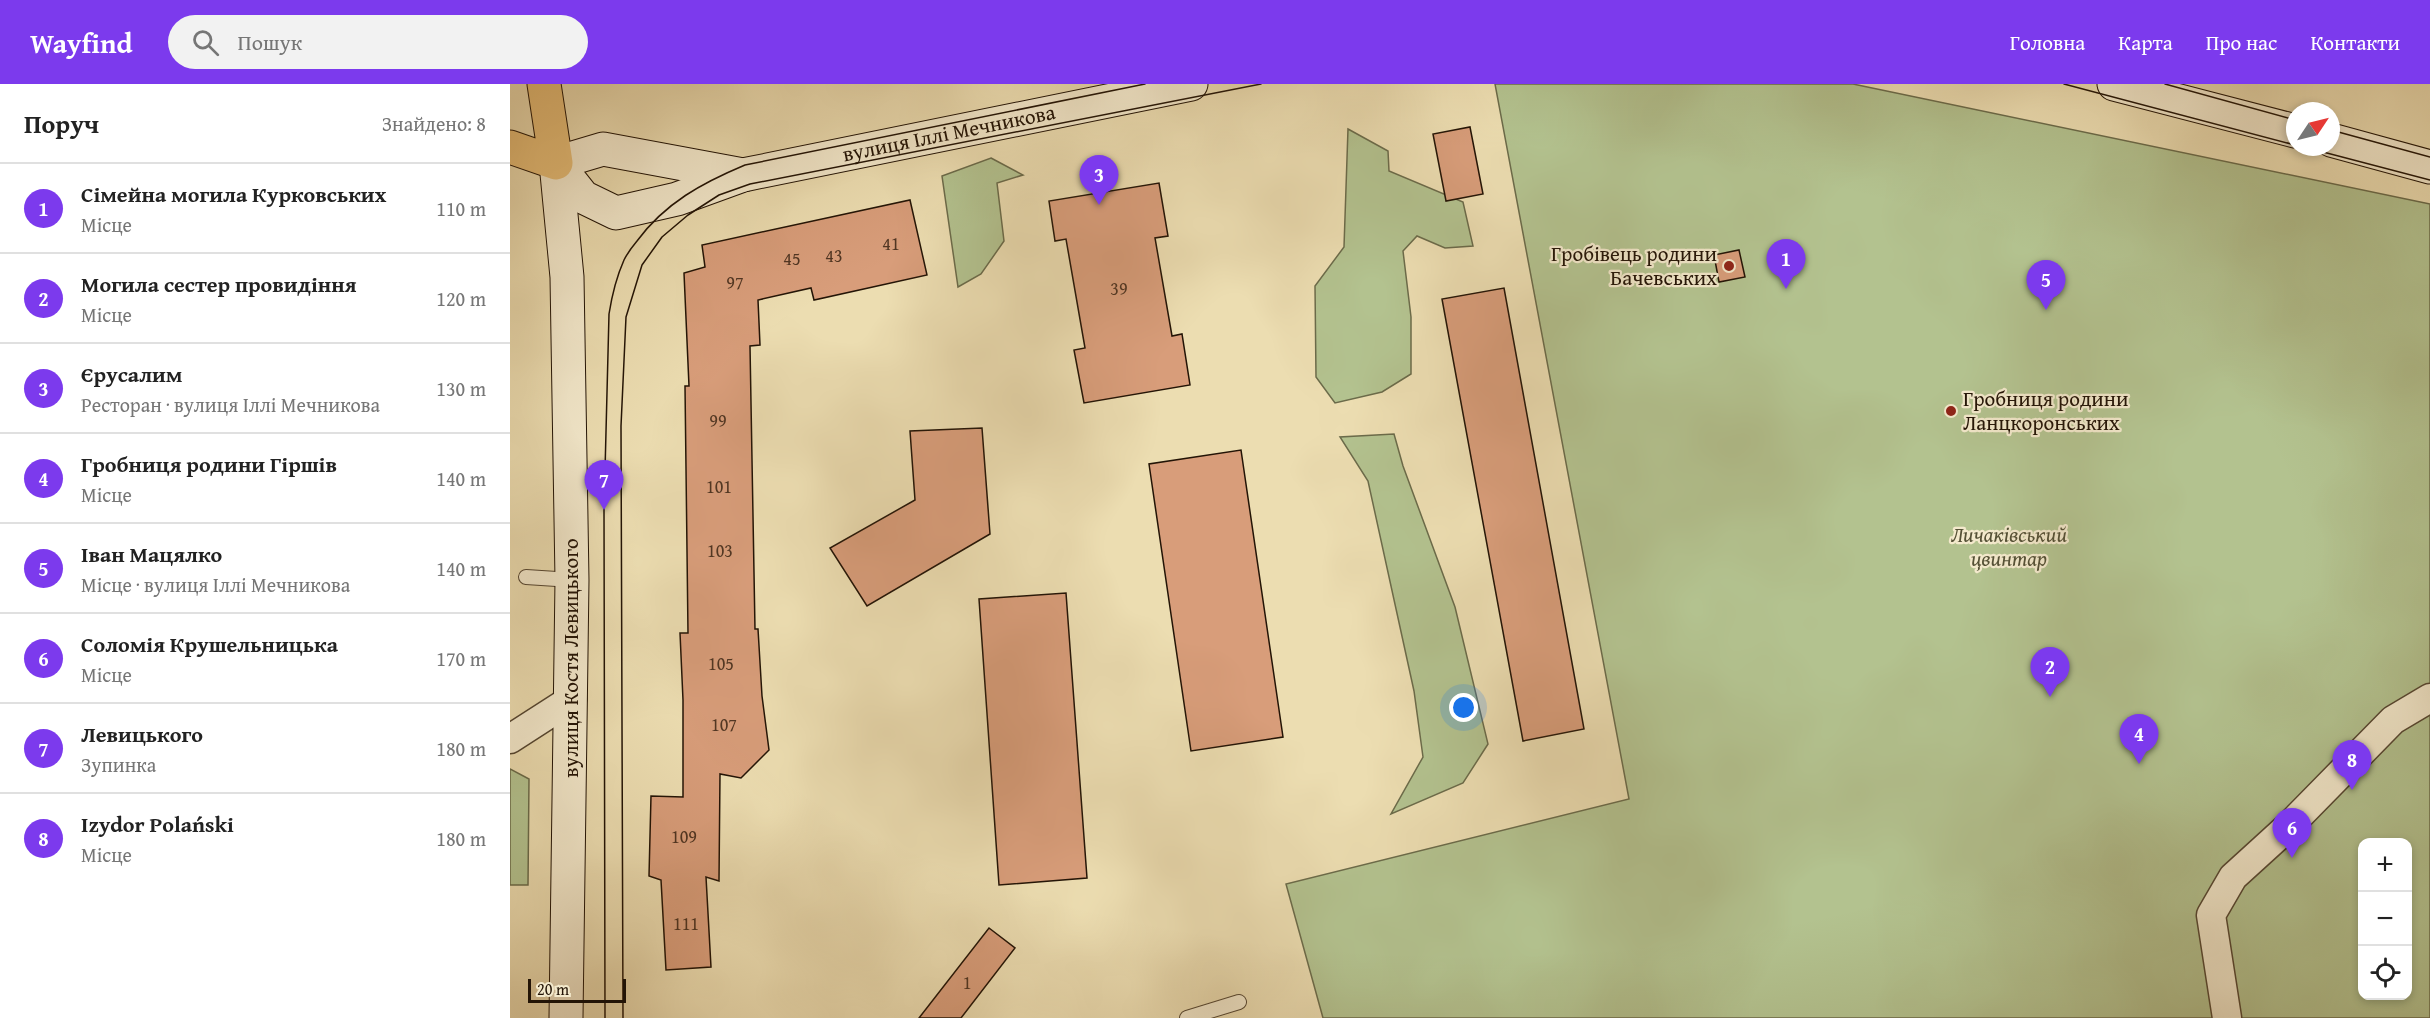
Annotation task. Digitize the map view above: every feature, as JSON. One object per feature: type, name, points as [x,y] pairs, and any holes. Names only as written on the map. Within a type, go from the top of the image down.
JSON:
[{"type":"main road","name":"вулиця Костя Левицького","points":[[544,84],[556,163],[567,277],[572,699],[566,1018]]},
{"type":"main road","name":"вулиця Іллі Мечникова","points":[[743,175],[603,149],[556,163],[583,197],[616,213],[677,200],[743,175],[1191,84]]},
{"type":"main road","points":[[2114,84],[2286,129]]},
{"type":"main road","points":[[2340,143],[2430,167]]},
{"type":"main road","points":[[510,147],[556,163]]},
{"type":"street","points":[[2227,1018],[2211,915],[2233,877],[2289,826],[2393,720],[2430,698]]},
{"type":"street","points":[[510,739],[572,699]]},
{"type":"lane","points":[[526,577],[572,580]]},
{"type":"lane","points":[[1187,1018],[1239,1002]]},
{"type":"green space","name":"Личаківський цвинтар","points":[[1495,84],[1853,84],[2430,204],[2430,1018],[1323,1018],[1286,884],[1629,799]]},
{"type":"green space","points":[[1348,129],[1388,151],[1389,171],[1463,202],[1473,246],[1445,248],[1417,236],[1403,251],[1411,317],[1411,374],[1382,392],[1335,403],[1316,377],[1315,286],[1344,247]]},
{"type":"green space","points":[[991,158],[1023,175],[997,183],[1004,241],[981,274],[958,287],[942,176]]},
{"type":"green space","points":[[1394,434],[1403,466],[1455,607],[1488,744],[1463,783],[1391,814],[1423,757],[1414,691],[1368,481],[1340,437]]},
{"type":"green space","points":[[510,769],[529,779],[528,885],[510,885]]},
{"type":"building","points":[[1470,127],[1483,194],[1446,201],[1433,134]]},
{"type":"building","points":[[1159,183],[1168,236],[1155,238],[1172,336],[1182,334],[1190,385],[1084,403],[1074,350],[1085,348],[1066,239],[1055,241],[1049,201]]},
{"type":"building","points":[[910,200],[927,275],[814,300],[811,288],[758,300],[760,345],[750,346],[755,629],[758,629],[762,696],[769,750],[741,778],[720,774],[719,881],[706,877],[711,967],[666,970],[661,880],[649,876],[651,796],[683,797],[680,633],[688,633],[685,386],[689,386],[684,273],[705,267],[702,245]]},
{"type":"building","name":"Гробівець родини Бачевських","points":[[1739,250],[1745,277],[1719,282],[1714,255]]},
{"type":"building","points":[[1504,288],[1584,729],[1523,741],[1442,299]]},
{"type":"building","points":[[982,428],[990,534],[867,606],[830,548],[915,500],[910,431]]},
{"type":"building","points":[[1241,450],[1283,737],[1191,751],[1149,464]]},
{"type":"building","points":[[1066,593],[1087,878],[999,885],[979,599]]},
{"type":"building","points":[[989,928],[1015,948],[961,1018],[919,1018]]},
{"type":"tram line","points":[[605,1018],[604,510],[609,314],[613,293],[625,258],[648,228],[672,205],[699,187],[745,165],[1145,84]]},
{"type":"tram line","points":[[623,1018],[621,426],[626,317],[642,265],[662,237],[688,215],[719,195],[750,184],[1261,84]]},
{"type":"tram line","points":[[2064,84],[2286,143]]},
{"type":"tram line","points":[[2165,84],[2286,118]]},
{"type":"tram line","points":[[2340,132],[2430,157]]},
{"type":"tram line","points":[[2338,156],[2430,180]]},
{"type":"place","name":"Єрусалим","points":[[1099,205]]},
{"type":"place","name":"Гробівець родини Бачевських","points":[[1729,266]]},
{"type":"place","name":"Сімейна могила Курковських","points":[[1786,289]]},
{"type":"place","name":"Іван Мацялко","points":[[2046,310]]},
{"type":"place","name":"Гробниця родини Ланцкоронських","points":[[1951,411]]},
{"type":"place","name":"Левицького","points":[[604,510]]},
{"type":"place","name":"Могила сестер провидіння","points":[[2050,697]]},
{"type":"place","name":"Гробниця родини Гіршів","points":[[2139,764]]},
{"type":"place","name":"Izydor Polański","points":[[2352,790]]},
{"type":"place","name":"Соломія Крушельницька","points":[[2292,858]]}]
